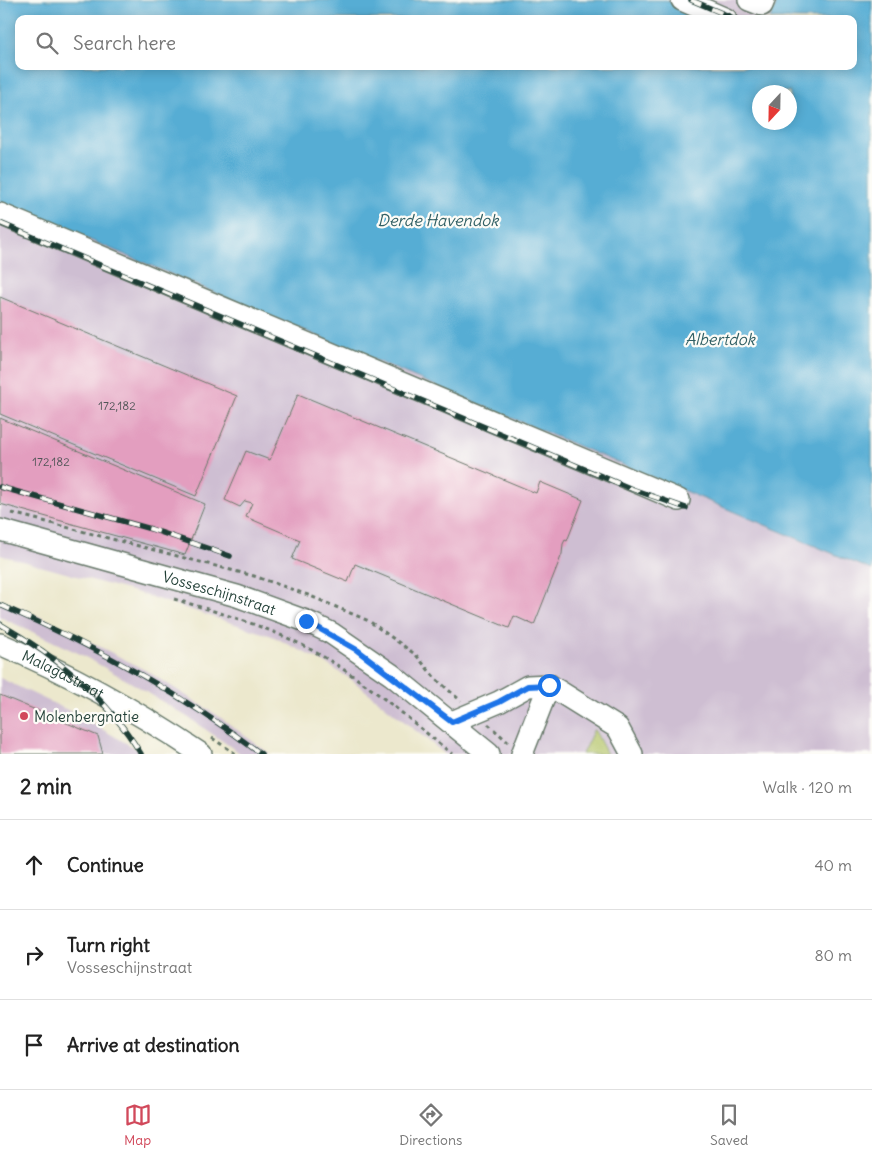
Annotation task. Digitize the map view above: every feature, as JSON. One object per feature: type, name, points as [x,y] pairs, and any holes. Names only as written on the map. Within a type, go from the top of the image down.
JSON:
[{"type":"street","points":[[682,0],[717,15]]},
{"type":"street","points":[[749,0],[762,5],[764,0]]},
{"type":"street","points":[[0,214],[679,500]]},
{"type":"street","name":"Vosseschijnstraat","points":[[0,530],[236,596],[284,612],[331,633],[357,650],[452,722],[489,754]]},
{"type":"street","name":"Malagastraat","points":[[0,644],[62,672],[126,706],[201,754]]},
{"type":"street","points":[[452,722],[499,702],[528,686],[549,685],[618,728],[632,754]]},
{"type":"street","points":[[522,754],[549,685]]},
{"type":"path","points":[[171,598],[232,616],[300,644],[363,684],[452,754]]},
{"type":"shaded area","points":[[666,0],[778,0],[772,15],[702,15]]},
{"type":"shaded area","points":[[0,202],[872,570],[872,754],[607,754],[594,730],[582,754],[445,754],[352,680],[325,663],[272,636],[135,592],[0,555]]},
{"type":"shaded area","points":[[0,600],[52,622],[147,671],[217,715],[270,754],[241,754],[192,720],[137,686],[80,654],[0,617]]},
{"type":"shaded area","name":"Molenbergnatie","points":[[0,678],[76,714],[145,754],[0,754]]},
{"type":"green space","points":[[594,729],[607,754],[582,754]]},
{"type":"water","points":[[0,0],[666,0],[702,15],[15,15],[15,70],[857,70],[857,15],[772,15],[778,0],[872,0],[872,570],[0,202]]},
{"type":"building","points":[[0,297],[237,396],[196,496],[0,414]]},
{"type":"building","points":[[298,394],[536,493],[540,482],[583,500],[567,541],[565,540],[563,544],[562,554],[534,625],[514,616],[509,628],[355,564],[348,582],[292,559],[300,540],[246,517],[252,503],[245,501],[240,507],[225,500],[246,451],[270,460]]},
{"type":"building","points":[[0,418],[205,504],[185,555],[0,504]]},
{"type":"building","name":"Molenbergnatie","points":[[0,695],[98,736],[103,754],[0,754]]},
{"type":"railway","points":[[691,0],[727,15]]},
{"type":"railway","points":[[0,223],[632,489],[686,508]]},
{"type":"railway","points":[[0,487],[151,529],[230,556]]},
{"type":"railway","points":[[0,605],[35,620],[135,672],[200,711],[261,754]]},
{"type":"railway","points":[[0,624],[41,650],[79,680],[112,714],[141,754]]},
{"type":"place","name":"Molenbergnatie","points":[[24,716]]},
{"type":"route","points":[[306,621],[331,633],[357,650],[452,722],[499,702],[528,686],[549,685]]},
{"type":"water label","name":"Derde Havendok","points":[[438,220]]},
{"type":"water label","name":"Albertdok","points":[[720,339]]}]
